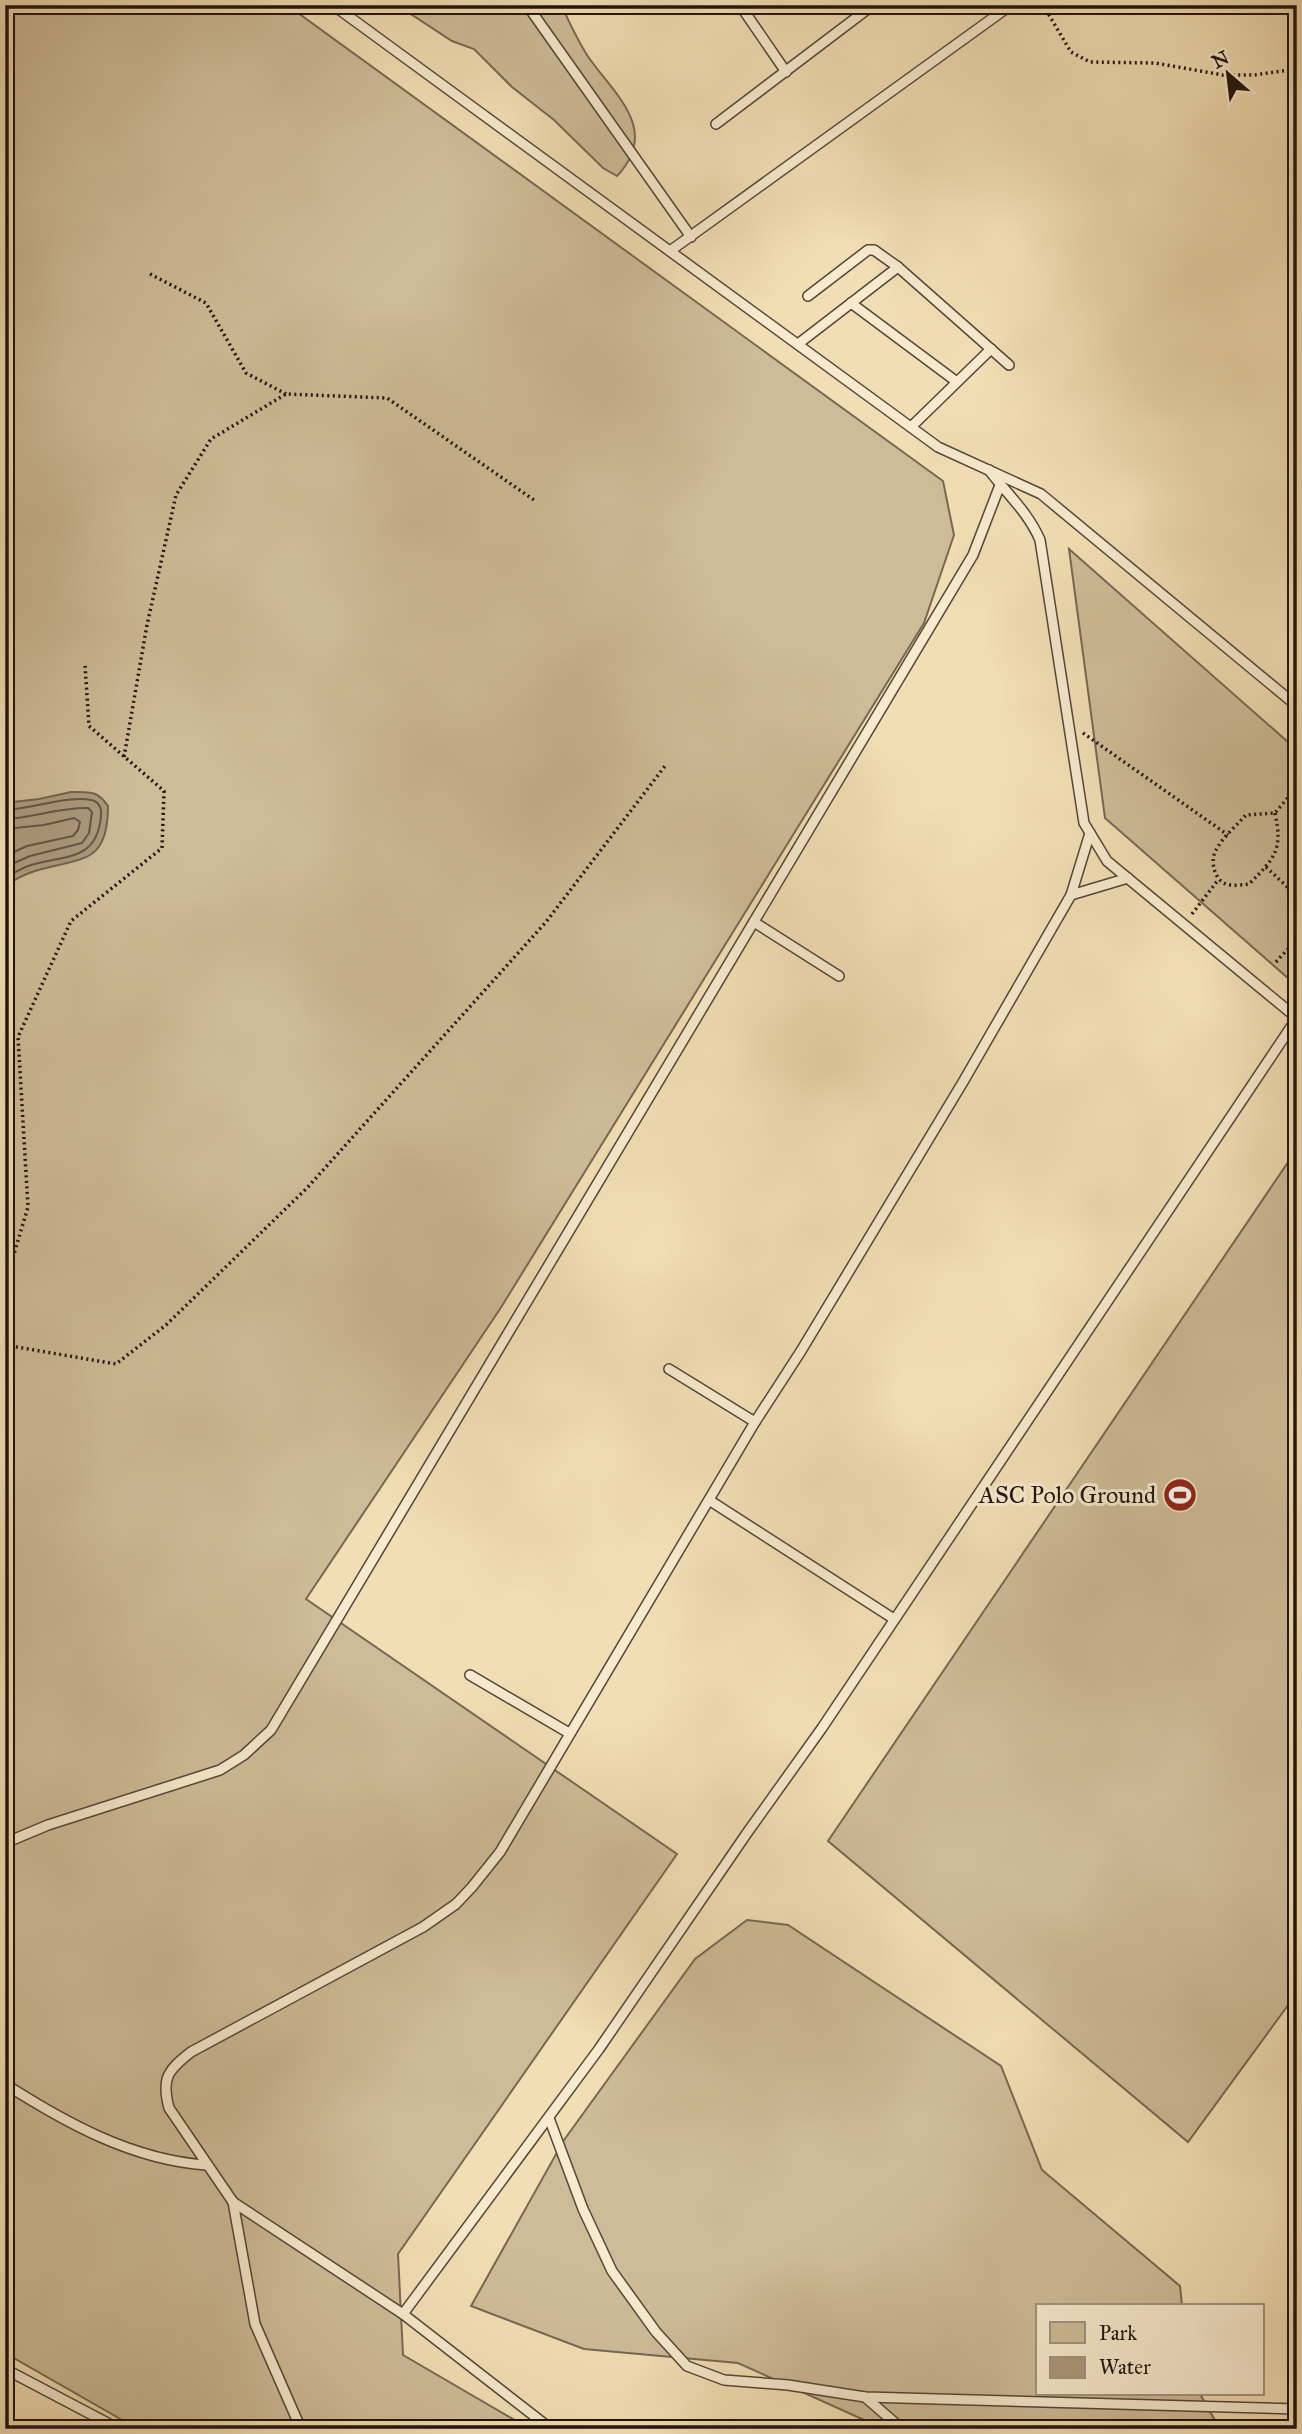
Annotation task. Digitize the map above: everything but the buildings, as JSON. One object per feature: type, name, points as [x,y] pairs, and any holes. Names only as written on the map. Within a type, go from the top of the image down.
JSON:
[{"type":"lane","points":[[333,5],[938,447],[1041,494],[1297,706]]},
{"type":"lane","points":[[527,5],[691,237]]},
{"type":"lane","points":[[740,5],[786,72]]},
{"type":"lane","points":[[716,124],[873,5]]},
{"type":"lane","points":[[670,251],[1011,5]]},
{"type":"lane","points":[[808,296],[868,250],[874,250],[898,267],[1009,365]]},
{"type":"lane","points":[[798,344],[898,267]]},
{"type":"lane","points":[[851,303],[957,382]]},
{"type":"lane","points":[[911,427],[991,349]]},
{"type":"lane","points":[[403,2314],[549,2118],[822,1728],[1297,1018],[1107,861],[1084,822],[1040,540],[1028,515],[989,470]]},
{"type":"lane","points":[[5,1843],[48,1825],[220,1770],[244,1755],[271,1730],[974,555],[1000,485]]},
{"type":"lane","points":[[551,2429],[403,2314],[233,2202],[169,2108],[165,2093],[166,2078],[176,2064],[191,2052],[423,1927],[456,1904],[500,1852],[755,1422],[801,1351],[963,1082],[1071,895],[1090,832]]},
{"type":"lane","points":[[1071,895],[1128,878]]},
{"type":"lane","points":[[754,922],[839,976]]},
{"type":"lane","points":[[669,1369],[755,1422]]},
{"type":"lane","points":[[709,1500],[894,1619]]},
{"type":"lane","points":[[470,1675],[569,1733]]},
{"type":"lane","points":[[5,2084],[51,2113],[146,2155],[206,2165]]},
{"type":"lane","points":[[549,2118],[583,2209],[612,2270],[656,2332],[687,2367],[724,2380],[788,2385],[865,2397],[1297,2409]]},
{"type":"lane","points":[[233,2202],[256,2324],[301,2429]]},
{"type":"lane","points":[[5,2369],[119,2429]]},
{"type":"lane","points":[[865,2397],[902,2429]]},
{"type":"path","points":[[1042,5],[1071,52],[1090,62],[1155,63],[1223,75],[1254,75],[1297,69]]},
{"type":"path","points":[[150,274],[206,303],[246,373],[286,394],[387,398],[534,500]]},
{"type":"path","points":[[124,757],[147,625],[176,495],[212,439],[286,394]]},
{"type":"path","points":[[5,1284],[28,1207],[18,1037],[71,921],[162,848],[164,791],[89,726],[85,665]]},
{"type":"path","points":[[1067,722],[1228,835]]},
{"type":"path","points":[[5,1345],[116,1364],[166,1325],[307,1188],[545,922],[665,766]]},
{"type":"path","points":[[1275,813],[1279,842],[1266,867],[1249,884],[1226,884],[1218,880],[1214,869],[1214,851],[1246,815],[1275,813],[1297,787]]},
{"type":"path","points":[[1266,867],[1297,896]]},
{"type":"path","points":[[1183,925],[1218,880]]},
{"type":"path","points":[[1276,962],[1297,939]]},
{"type":"green space","points":[[5,5],[287,5],[943,481],[954,535],[924,623],[500,1309],[306,1599],[677,1854],[398,2254],[403,2355],[530,2429],[138,2429],[5,2353]]},
{"type":"green space","points":[[397,5],[561,5],[585,52],[621,100],[634,128],[635,144],[629,159],[617,176],[603,168],[554,120],[512,87],[474,49],[452,41]]},
{"type":"green space","points":[[1069,549],[1297,750],[1297,986],[1105,818]]},
{"type":"green space","name":"ASC Polo Ground","points":[[1297,1149],[1297,1993],[1188,2142],[828,1841]]},
{"type":"green space","points":[[747,1920],[788,1925],[1001,2066],[1042,2170],[1180,2286],[1182,2304],[1036,2304],[1036,2396],[1201,2396],[1220,2429],[884,2429],[738,2363],[584,2349],[471,2306],[564,2140],[695,1959]]},
{"type":"water","points":[[71,792],[96,795],[108,806],[107,826],[97,850],[77,860],[27,874],[5,886],[5,803]]},
{"type":"place","name":"ASC Polo Ground","points":[[1180,1495]]}]
